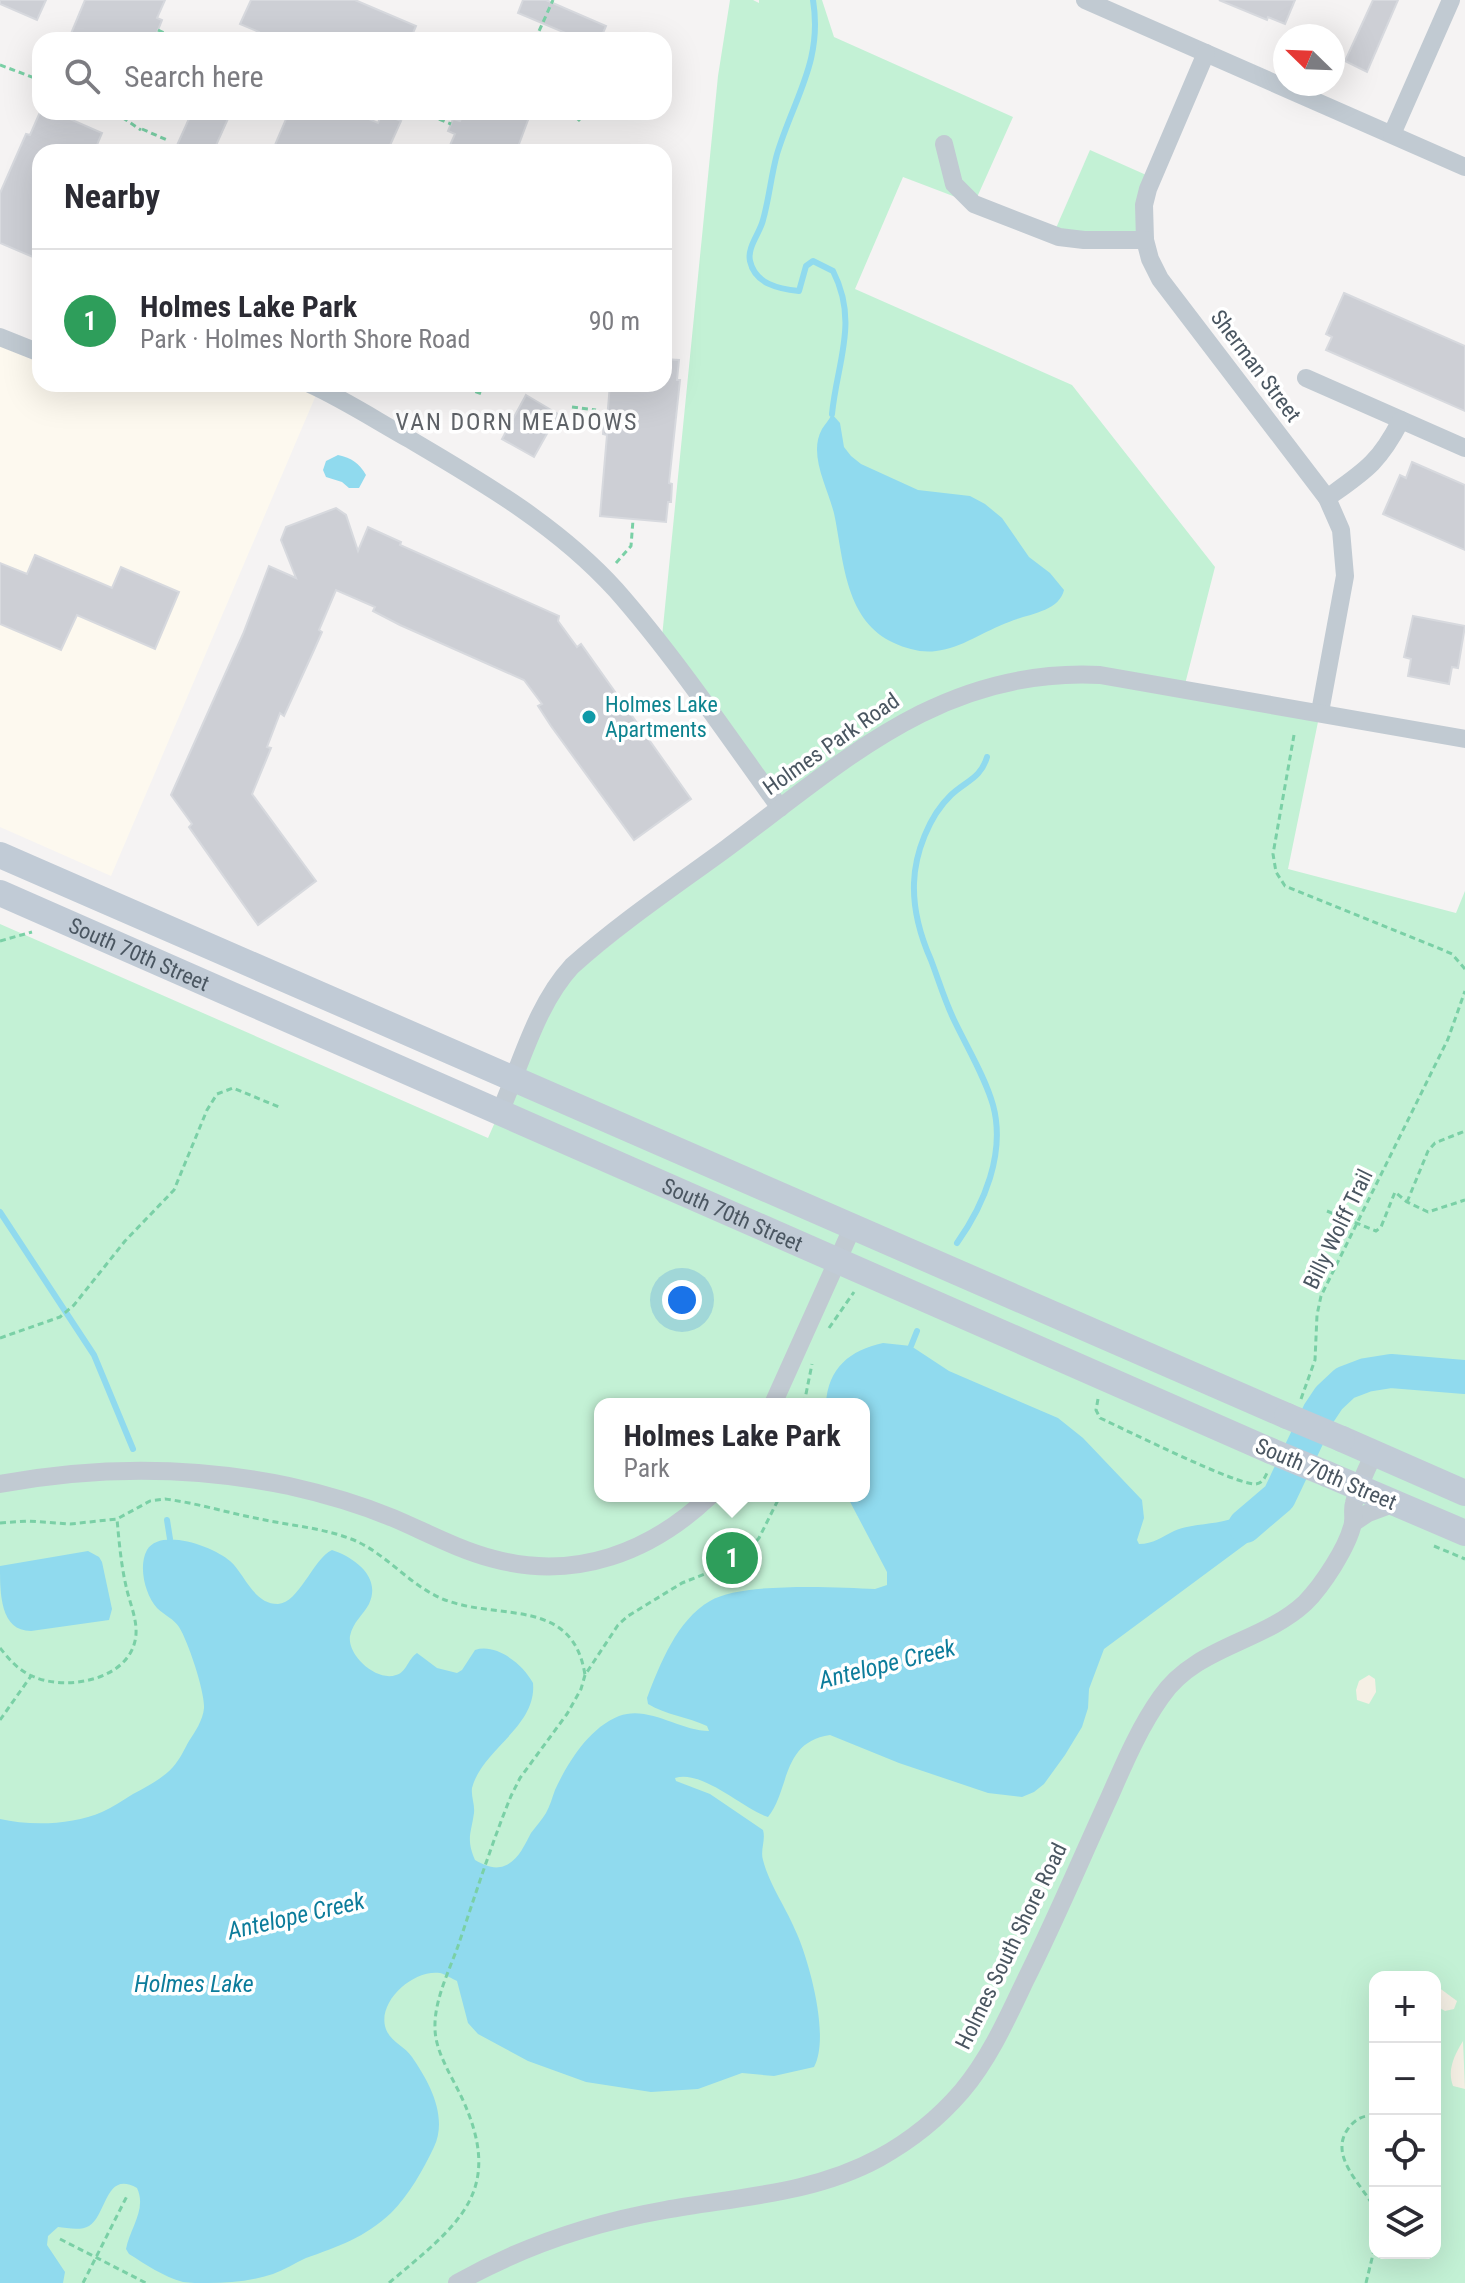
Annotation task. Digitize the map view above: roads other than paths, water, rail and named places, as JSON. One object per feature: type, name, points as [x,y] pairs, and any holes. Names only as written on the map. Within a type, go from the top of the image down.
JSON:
[{"type":"main road","name":"South 70th Street","points":[[0,855],[853,1226],[1293,1409],[1342,1439],[1465,1493]]},
{"type":"main road","name":"South 70th Street","points":[[0,893],[838,1260],[1271,1458],[1327,1474],[1465,1533]]},
{"type":"street","points":[[1085,0],[1465,167]]},
{"type":"street","points":[[1392,134],[1451,0]]},
{"type":"street","name":"Sherman Street","points":[[1206,53],[1148,189],[1143,221],[1145,240],[1160,279],[1327,498],[1341,530],[1345,576],[1320,712]]},
{"type":"street","points":[[944,144],[954,184],[974,204],[1059,237],[1145,240]]},
{"type":"street","points":[[0,337],[32,350]]},
{"type":"street","points":[[1306,378],[1465,448]]},
{"type":"street","points":[[324,392],[490,486],[534,516],[578,553],[615,589],[661,647],[780,808]]},
{"type":"street","points":[[1327,498],[1373,464],[1401,420]]},
{"type":"street","name":"Holmes Park Road","points":[[500,1112],[547,1001],[559,980],[572,966],[780,808],[889,730],[961,694],[1006,681],[1045,675],[1100,675],[1465,739]]},
{"type":"street","points":[[776,1398],[853,1226]]},
{"type":"street","name":"Holmes South Shore Road","points":[[457,2283],[500,2260],[565,2234],[635,2215],[823,2181],[876,2159],[929,2124],[963,2090],[993,2045],[1038,1956],[1128,1756],[1161,1696],[1193,1664],[1273,1624],[1304,1603],[1327,1574],[1353,1523],[1353,1506],[1374,1453]]},
{"type":"street","points":[[0,1484],[111,1470],[191,1471],[249,1479],[357,1504],[467,1550],[526,1565],[589,1562],[636,1549],[672,1529],[703,1502]]},
{"type":"street","points":[[1353,1523],[1368,1513],[1395,1503]]},
{"type":"water","points":[[832,414],[840,423],[844,447],[861,464],[918,490],[970,496],[985,504],[1002,518],[1029,557],[1050,573],[1064,590],[1061,597],[1049,608],[946,649],[915,650],[894,643],[878,633],[866,621],[850,590],[835,518],[818,462],[818,439]]},
{"type":"water","points":[[338,455],[355,462],[366,475],[359,488],[349,488],[326,477],[323,470],[326,461]]},
{"type":"water","name":"Holmes Lake","points":[[883,1343],[911,1346],[949,1371],[1058,1418],[1083,1438],[1142,1500],[1144,1518],[1137,1540],[1139,1544],[1182,1528],[1232,1518],[1267,1499],[1279,1497],[1280,1506],[1270,1526],[1104,1649],[1089,1689],[1088,1708],[1082,1727],[1044,1784],[1034,1792],[1022,1797],[988,1793],[899,1763],[830,1735],[814,1739],[795,1757],[768,1817],[710,1784],[686,1777],[675,1778],[710,1794],[763,1830],[762,1856],[766,1869],[797,1934],[812,1982],[820,2038],[814,2067],[774,2076],[742,2073],[698,2089],[651,2092],[586,2082],[528,2061],[478,2034],[468,2023],[457,1981],[442,1974],[430,1973],[410,1981],[393,1996],[385,2016],[385,2026],[390,2036],[412,2057],[431,2089],[438,2112],[438,2136],[410,2190],[398,2206],[372,2229],[265,2276],[224,2283],[183,2282],[162,2274],[129,2254],[126,2249],[139,2211],[140,2196],[137,2188],[119,2185],[112,2189],[100,2213],[89,2226],[78,2229],[58,2227],[48,2236],[47,2245],[65,2272],[63,2283],[0,2283],[0,1819],[51,1823],[78,1820],[102,1812],[169,1771],[196,1730],[204,1708],[199,1679],[179,1627],[157,1608],[149,1596],[143,1572],[147,1550],[154,1543],[164,1540],[200,1545],[230,1561],[262,1599],[278,1604],[293,1596],[318,1562],[332,1550],[363,1569],[372,1585],[369,1604],[351,1631],[350,1644],[358,1659],[372,1671],[388,1676],[399,1674],[417,1653],[437,1668],[457,1673],[475,1650],[500,1652],[516,1662],[533,1683],[532,1699],[518,1725],[486,1761],[472,1788],[472,1853],[478,1862],[500,1867],[513,1861],[520,1852],[546,1813],[573,1757],[589,1737],[608,1721],[630,1713],[642,1714],[709,1731],[707,1726],[655,1708],[648,1704],[647,1698],[671,1644],[698,1609],[724,1595],[766,1588],[875,1589],[887,1585],[887,1572],[850,1502],[870,1502],[870,1398],[827,1398],[836,1371],[851,1356]]},
{"type":"water","points":[[88,1551],[102,1562],[112,1609],[109,1620],[31,1631],[13,1625],[4,1609],[0,1566]]},
{"type":"waterway","points":[[813,0],[815,22],[810,61],[777,154],[763,220],[752,245],[750,261],[762,280],[799,291],[806,266],[813,261],[833,271],[841,290],[845,325],[832,414]]},
{"type":"waterway","points":[[957,1243],[976,1212],[990,1178],[997,1141],[996,1123],[986,1084],[951,1014],[924,941],[916,913],[914,883],[920,848],[936,813],[951,795],[977,775],[987,757]]},
{"type":"waterway","points":[[0,1212],[94,1355],[133,1449]]},
{"type":"waterway","points":[[911,1346],[917,1331]]},
{"type":"waterway","name":"Antelope Creek","points":[[1245,1526],[1279,1497],[1319,1413],[1345,1383],[1366,1375],[1391,1371],[1465,1377]]},
{"type":"waterway","points":[[167,1520],[170,1539]]},
{"type":"place","name":"Holmes Lake Apartments","points":[[589,717]]},
{"type":"place","name":"Holmes Lake Park","points":[[732,1558]]},
{"type":"district","name":"VAN DORN MEADOWS","points":[[517,422]]}]
